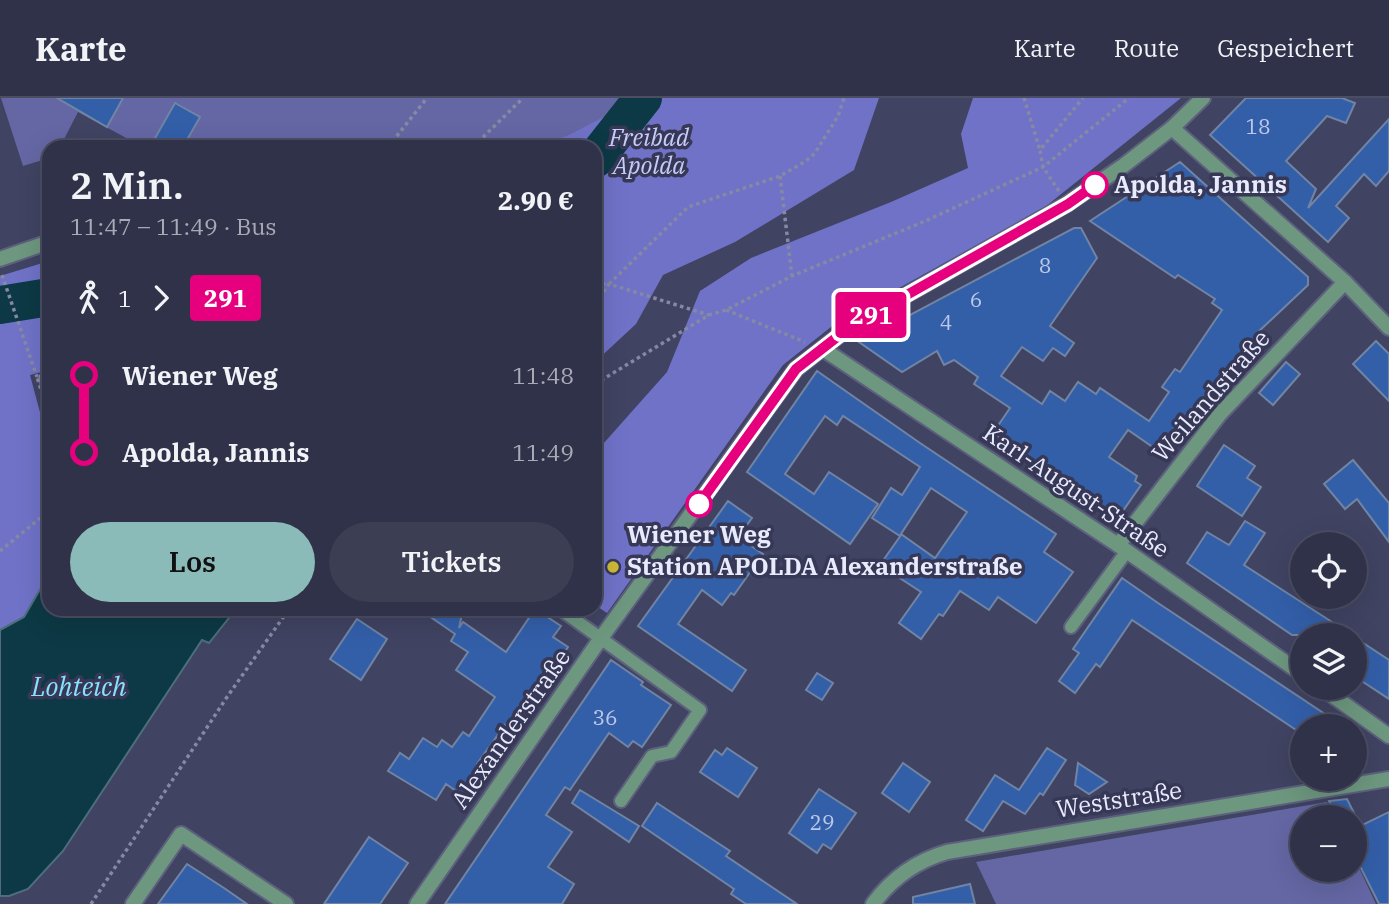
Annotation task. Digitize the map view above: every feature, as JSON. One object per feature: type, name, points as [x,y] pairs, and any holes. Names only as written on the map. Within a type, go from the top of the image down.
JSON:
[{"type":"street","name":"Alexanderstraße","points":[[417,904],[601,638],[796,369],[850,327],[1068,204],[1124,166],[1172,128],[1203,98]]},
{"type":"street","points":[[1172,128],[1345,282],[1389,328]]},
{"type":"street","points":[[0,259],[42,244]]},
{"type":"street","name":"Weilandstraße","points":[[1123,548],[1220,414],[1345,282]]},
{"type":"street","name":"Karl-August-Straße","points":[[823,349],[1123,548],[1290,666]]},
{"type":"street","points":[[1339,700],[1389,736]]},
{"type":"street","name":"Weststraße","points":[[873,904],[901,873],[925,859],[947,852],[1389,779]]},
{"type":"street","points":[[133,904],[181,834],[286,904]]},
{"type":"lane","points":[[1072,627],[1123,548]]},
{"type":"lane","points":[[570,616],[700,710],[671,752],[652,756],[621,801]]},
{"type":"path","points":[[394,140],[427,98]]},
{"type":"path","points":[[479,140],[523,98]]},
{"type":"path","points":[[602,294],[688,207],[780,176],[806,161],[815,153],[838,116],[844,98]]},
{"type":"path","points":[[1024,98],[1043,167],[1068,204]]},
{"type":"path","points":[[1040,150],[1083,98]]},
{"type":"path","points":[[602,380],[709,315],[726,310],[792,276],[922,222],[1043,167],[1129,98]]},
{"type":"path","points":[[780,176],[792,276]]},
{"type":"path","points":[[0,270],[42,393]]},
{"type":"path","points":[[602,284],[709,315]]},
{"type":"path","points":[[726,310],[823,349]]},
{"type":"path","points":[[37,377],[42,376]]},
{"type":"path","points":[[0,551],[42,517]]},
{"type":"path","points":[[91,904],[284,616]]},
{"type":"shaded area","points":[[1,98],[792,98],[602,145],[602,140],[130,140],[78,112],[64,140],[42,140],[42,160],[23,166]]},
{"type":"shaded area","points":[[42,376],[42,393],[37,377]]},
{"type":"shaded area","points":[[1290,808],[1290,882],[1366,882],[1376,904],[996,904],[976,862]]},
{"type":"green space","name":"Freibad Apolda","points":[[640,98],[879,98],[854,170],[735,242],[663,275],[636,324],[602,356],[602,140],[556,140]]},
{"type":"green space","points":[[973,98],[1181,98],[1045,207],[836,323],[783,365],[607,613],[602,610],[602,445],[667,372],[700,291],[751,258],[968,168],[961,134]]},
{"type":"green space","points":[[42,263],[42,372],[30,375],[42,420],[42,586],[24,617],[0,630],[0,276]]},
{"type":"water","name":"Lohteich","points":[[42,586],[42,616],[230,616],[209,643],[202,640],[63,851],[28,889],[9,896],[0,896],[0,630],[24,617]]},
{"type":"building","points":[[57,98],[123,98],[107,127]]},
{"type":"building","points":[[1246,98],[1342,98],[1355,103],[1346,123],[1327,116],[1286,161],[1316,189],[1308,208],[1389,119],[1389,171],[1376,186],[1364,174],[1336,206],[1349,218],[1328,242],[1210,135]]},
{"type":"building","points":[[175,103],[200,117],[187,140],[154,140]]},
{"type":"building","points":[[1180,162],[1308,277],[1308,285],[1256,334],[1258,336],[1210,393],[1208,392],[1167,452],[1159,446],[1157,450],[1128,430],[1109,457],[1137,476],[1135,481],[1141,485],[1118,518],[993,433],[1010,408],[974,384],[978,377],[954,360],[944,365],[937,351],[902,372],[859,342],[1074,228],[1081,228],[1097,258],[1050,326],[1074,343],[1065,356],[1053,348],[1043,361],[1022,347],[1001,376],[1042,404],[1050,391],[1065,401],[1078,382],[1096,394],[1100,388],[1149,421],[1169,392],[1162,387],[1175,369],[1180,372],[1222,310],[1212,303],[1215,299],[1178,275],[1175,278],[1090,221]]},
{"type":"building","points":[[1376,341],[1389,354],[1389,401],[1353,364]]},
{"type":"building","points":[[1286,362],[1300,374],[1273,405],[1259,393]]},
{"type":"building","points":[[817,371],[1056,534],[1044,552],[1073,572],[1036,623],[998,597],[989,610],[960,591],[943,616],[939,614],[921,639],[899,623],[921,592],[880,565],[901,535],[872,518],[891,488],[902,495],[920,467],[843,416],[837,425],[825,416],[785,474],[814,494],[829,472],[878,504],[850,544],[747,472]],"holes":[[[931,488],[967,512],[935,558],[901,534]]]},
{"type":"building","points":[[1224,445],[1255,466],[1247,478],[1261,487],[1242,516],[1197,486]]},
{"type":"building","points":[[1353,460],[1389,503],[1389,542],[1357,499],[1345,509],[1324,484]]},
{"type":"building","points":[[728,501],[752,518],[738,537],[763,554],[734,595],[731,593],[722,605],[702,590],[678,624],[746,670],[732,691],[638,626]]},
{"type":"building","points":[[1245,521],[1265,533],[1244,565],[1290,595],[1290,609],[1312,609],[1333,623],[1290,623],[1290,634],[1187,563],[1207,532],[1229,545]]},
{"type":"building","points":[[1122,578],[1290,691],[1290,700],[1304,700],[1325,714],[1290,714],[1290,726],[1132,620],[1100,667],[1096,664],[1075,693],[1059,681],[1079,653],[1073,649]]},
{"type":"building","points":[[429,616],[462,616],[459,628],[463,622],[506,652],[530,616],[546,616],[561,626],[553,637],[568,647],[512,730],[505,725],[477,764],[482,768],[463,796],[446,784],[436,800],[388,771],[400,753],[409,759],[423,738],[437,747],[442,740],[452,747],[463,732],[469,736],[495,697],[456,670],[468,652],[451,641],[455,634]]},
{"type":"building","points":[[357,619],[387,639],[361,680],[330,659]]},
{"type":"building","points":[[1367,646],[1389,660],[1389,699],[1367,685]]},
{"type":"building","points":[[611,660],[671,705],[642,747],[633,741],[628,747],[609,733],[570,790],[565,787],[546,815],[572,832],[548,867],[574,884],[562,904],[445,904]]},
{"type":"building","points":[[817,673],[833,683],[822,700],[806,690]]},
{"type":"building","points":[[727,748],[757,768],[738,797],[700,772],[715,750],[722,755]]},
{"type":"building","points":[[1047,748],[1066,760],[1043,795],[1040,793],[1025,814],[1003,801],[983,831],[966,820],[995,775],[1019,790]]},
{"type":"building","points":[[903,763],[930,782],[909,812],[882,793]]},
{"type":"building","points":[[1078,763],[1107,782],[1089,794],[1075,785]]},
{"type":"building","points":[[819,789],[856,813],[831,849],[823,844],[817,853],[789,833]]},
{"type":"building","points":[[580,790],[639,826],[629,842],[572,803]]},
{"type":"building","points":[[1347,799],[1350,805],[1331,805],[1329,801]]},
{"type":"building","points":[[657,803],[730,851],[726,856],[797,904],[746,904],[731,894],[734,889],[642,826]]},
{"type":"building","points":[[1389,812],[1389,904],[1379,904],[1367,880],[1367,823]]},
{"type":"building","points":[[369,837],[408,863],[380,904],[324,904]]},
{"type":"building","points":[[187,864],[224,888],[247,904],[158,904]]},
{"type":"building","points":[[970,884],[975,904],[913,904],[913,897]]},
{"type":"waterway","points":[[602,150],[643,98]]},
{"type":"waterway","points":[[0,305],[42,298]]},
{"type":"bus line","name":"291","points":[[699,504],[796,369],[850,327],[1068,204],[1095,185]]},
{"type":"place","name":"Apolda, Jannis","points":[[1095,185]]},
{"type":"place","name":"Wiener Weg","points":[[699,504]]},
{"type":"place","name":"Station APOLDA Alexanderstraße","points":[[613,567]]}]
